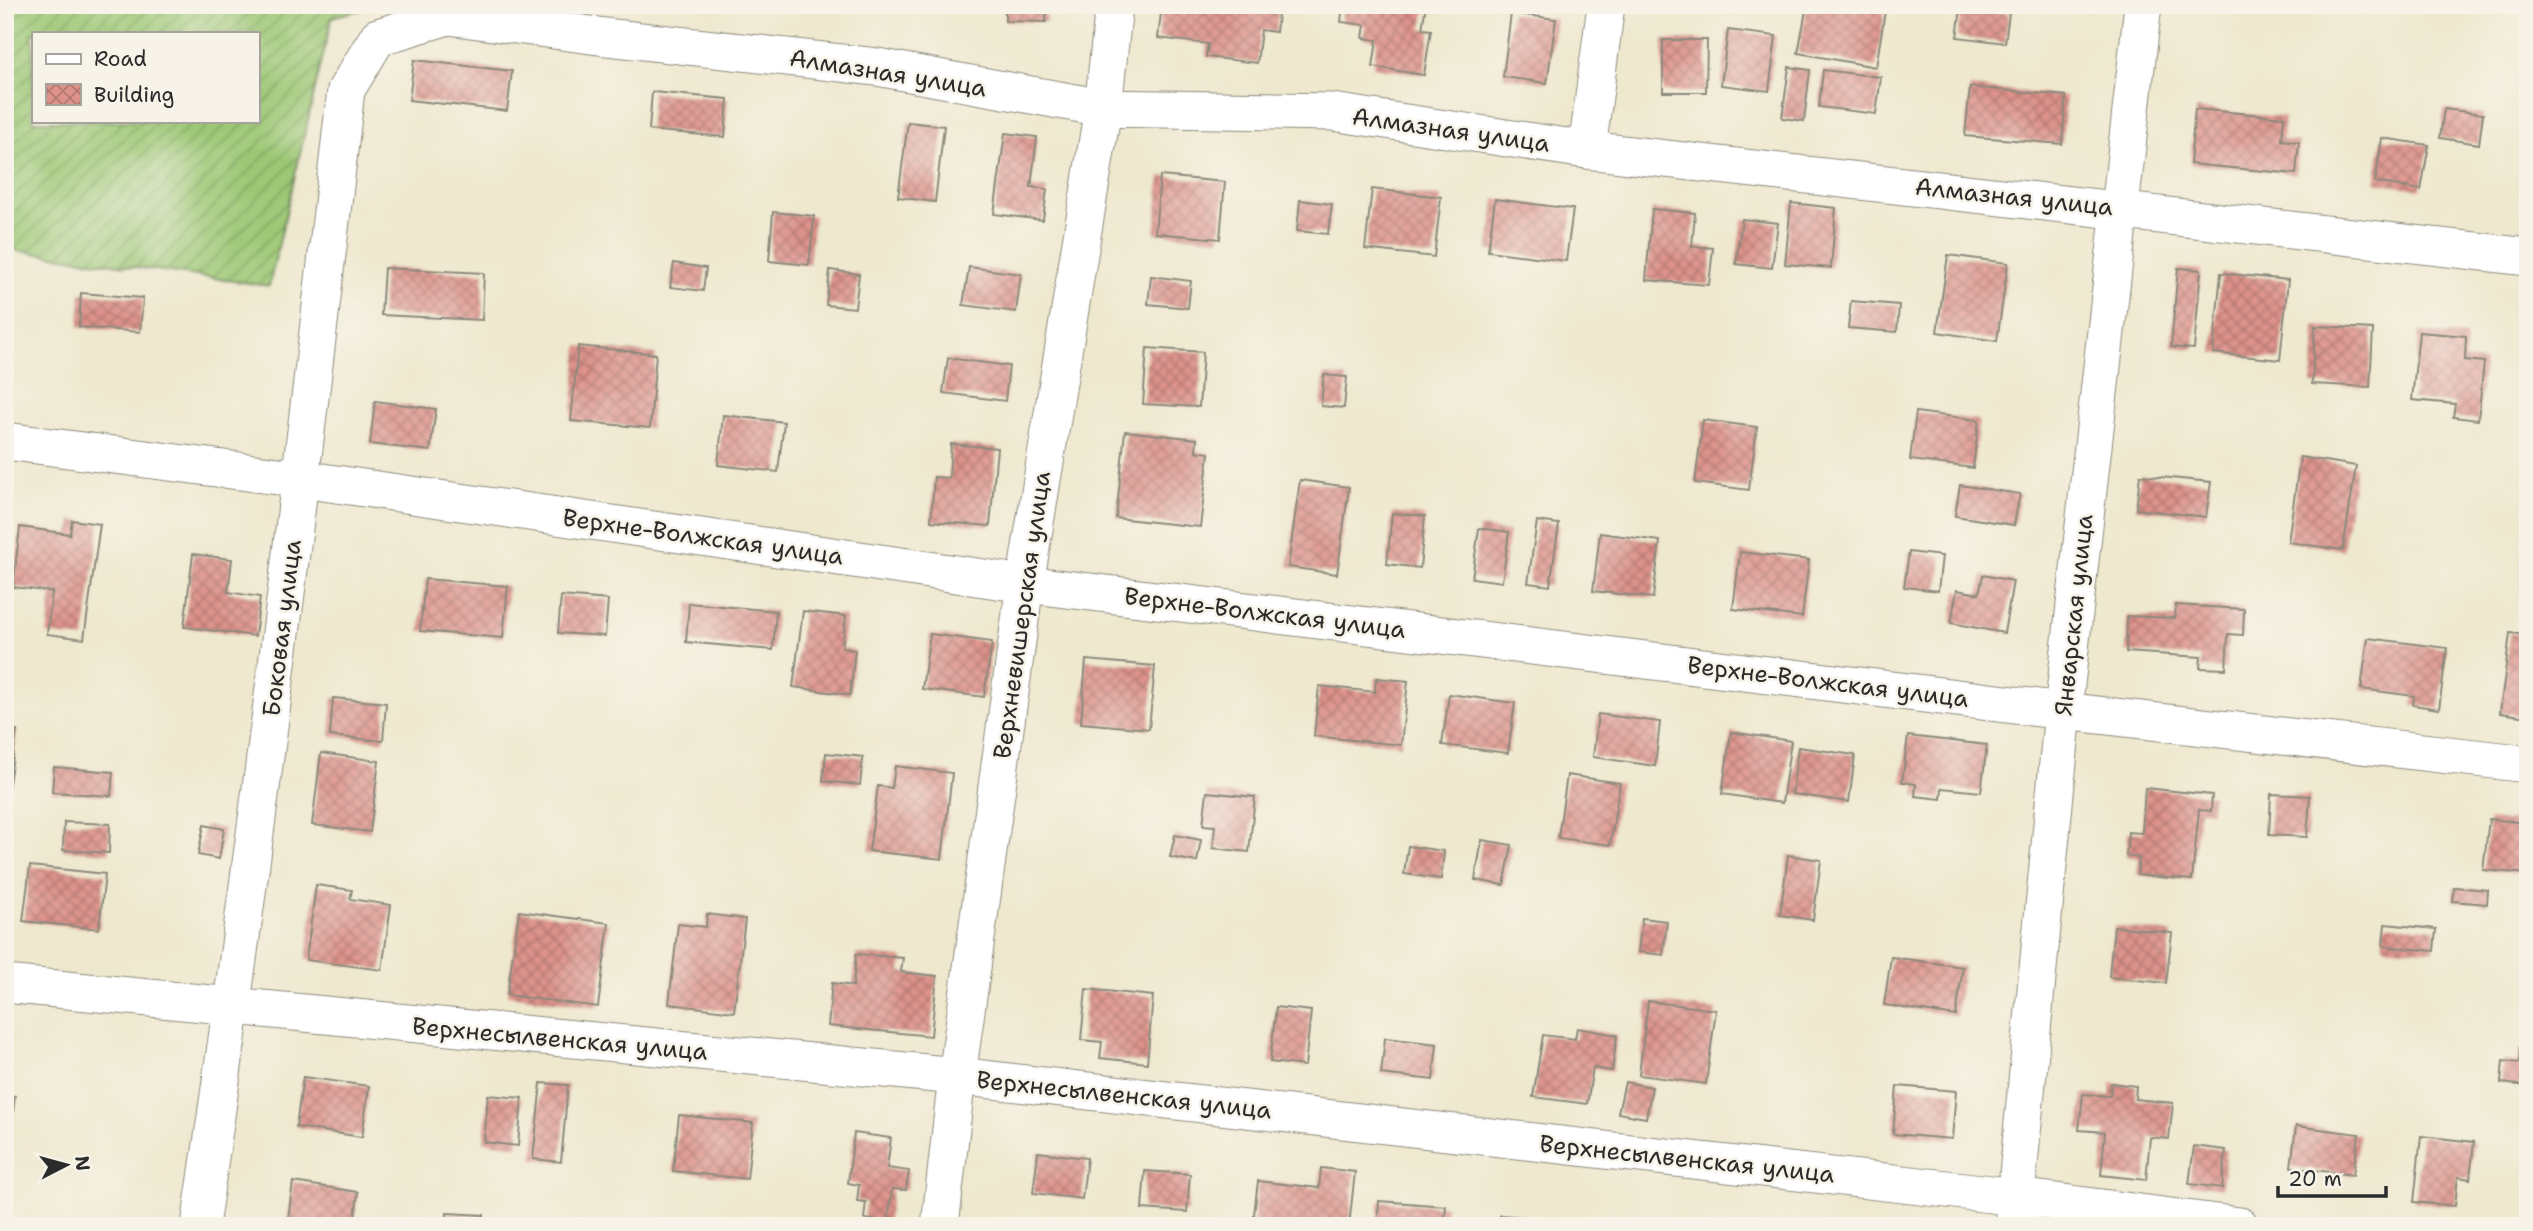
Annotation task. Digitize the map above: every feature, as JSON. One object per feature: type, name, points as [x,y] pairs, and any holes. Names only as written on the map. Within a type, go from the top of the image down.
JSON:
[{"type":"street","name":"Верхневишерская улица","points":[[940,1226],[957,1076],[1025,584],[1102,108],[1114,5]]},
{"type":"street","points":[[1587,150],[1606,5]]},
{"type":"street","name":"Январская улица","points":[[2015,1211],[2063,711],[2143,5]]},
{"type":"street","name":"Алмазная улица","points":[[378,37],[448,16],[602,21],[1102,108],[1332,112],[1587,150],[2528,257]]},
{"type":"street","name":"Боковая улица","points":[[200,1226],[302,479],[346,90],[378,37]]},
{"type":"street","name":"Верхне-Волжская улица","points":[[5,441],[302,479],[1025,584],[2063,711],[2528,764]]},
{"type":"street","name":"Верхнесылвенская улица","points":[[5,984],[957,1076],[2015,1211],[2240,1226]]},
{"type":"green space","points":[[5,5],[380,5],[332,17],[269,286],[5,249]]},
{"type":"building","points":[[1005,5],[1047,5],[1046,22],[1005,21]]},
{"type":"building","points":[[1162,5],[1279,5],[1276,32],[1261,30],[1257,63],[1206,57],[1208,44],[1158,38]]},
{"type":"building","points":[[1343,5],[1426,5],[1422,29],[1431,30],[1424,75],[1373,67],[1377,40],[1363,38],[1365,25],[1341,22]]},
{"type":"building","points":[[1807,5],[1854,5],[1885,11],[1876,67],[1798,53]]},
{"type":"building","points":[[1961,8],[2009,13],[2005,43],[1957,37]]},
{"type":"building","points":[[1511,13],[1556,19],[1547,83],[1503,77]]},
{"type":"building","points":[[1728,30],[1776,36],[1769,91],[1721,85]]},
{"type":"building","points":[[1663,40],[1707,40],[1706,92],[1663,92]]},
{"type":"building","points":[[414,60],[512,71],[507,111],[409,100]]},
{"type":"building","points":[[1789,67],[1810,70],[1804,121],[1782,118]]},
{"type":"building","points":[[1823,70],[1881,77],[1876,114],[1819,107]]},
{"type":"building","points":[[1970,87],[2066,96],[2062,144],[1965,136]]},
{"type":"building","points":[[652,92],[728,99],[725,137],[649,130]]},
{"type":"building","points":[[2195,109],[2284,117],[2282,140],[2299,142],[2296,174],[2190,164]]},
{"type":"building","points":[[2444,109],[2483,114],[2479,144],[2440,138]]},
{"type":"building","points":[[908,122],[944,126],[935,202],[898,197]]},
{"type":"building","points":[[1005,133],[1037,137],[1031,187],[1047,189],[1043,220],[994,214]]},
{"type":"building","points":[[2382,138],[2429,145],[2421,190],[2375,182]]},
{"type":"building","points":[[1160,176],[1225,182],[1220,239],[1155,233]]},
{"type":"building","points":[[1372,189],[1441,197],[1434,257],[1365,249]]},
{"type":"building","points":[[1495,199],[1573,209],[1566,261],[1488,251]]},
{"type":"building","points":[[1300,200],[1332,204],[1328,234],[1297,231]]},
{"type":"building","points":[[1791,203],[1836,208],[1831,268],[1785,264]]},
{"type":"building","points":[[1652,209],[1695,213],[1692,246],[1713,248],[1709,285],[1646,280]]},
{"type":"building","points":[[773,212],[814,216],[809,265],[769,261]]},
{"type":"building","points":[[1742,219],[1778,223],[1772,268],[1736,264]]},
{"type":"building","points":[[1948,255],[2008,263],[1997,341],[1937,332]]},
{"type":"building","points":[[674,263],[706,268],[703,291],[670,287]]},
{"type":"building","points":[[969,267],[1021,274],[1016,312],[963,305]]},
{"type":"building","points":[[384,268],[484,273],[482,320],[381,315]]},
{"type":"building","points":[[2178,268],[2201,270],[2194,349],[2171,347]]},
{"type":"building","points":[[830,270],[859,274],[855,308],[826,305]]},
{"type":"building","points":[[2221,273],[2288,280],[2280,360],[2213,353]]},
{"type":"building","points":[[1151,276],[1191,281],[1188,308],[1148,304]]},
{"type":"building","points":[[81,293],[143,298],[140,332],[79,327]]},
{"type":"building","points":[[1851,301],[1899,305],[1897,332],[1848,328]]},
{"type":"building","points":[[2315,326],[2373,329],[2370,387],[2312,384]]},
{"type":"building","points":[[2419,332],[2466,336],[2465,360],[2484,362],[2478,420],[2453,417],[2455,404],[2412,400]]},
{"type":"building","points":[[578,346],[656,354],[650,428],[571,421]]},
{"type":"building","points":[[1147,348],[1203,352],[1199,407],[1143,404]]},
{"type":"building","points":[[948,358],[1009,366],[1005,401],[943,393]]},
{"type":"building","points":[[1324,375],[1347,377],[1344,408],[1321,406]]},
{"type":"building","points":[[375,401],[436,409],[430,451],[370,444]]},
{"type":"building","points":[[1916,412],[1979,420],[1973,468],[1910,460]]},
{"type":"building","points":[[723,415],[784,422],[778,472],[718,465]]},
{"type":"building","points":[[1703,420],[1757,427],[1749,490],[1695,483]]},
{"type":"building","points":[[1125,431],[1197,439],[1196,451],[1209,453],[1200,527],[1116,518]]},
{"type":"building","points":[[951,444],[997,448],[990,526],[931,521],[934,477],[949,478]]},
{"type":"building","points":[[2300,457],[2356,466],[2343,550],[2288,542]]},
{"type":"building","points":[[2140,475],[2211,482],[2206,517],[2136,509]]},
{"type":"building","points":[[1300,480],[1349,487],[1337,574],[1288,567]]},
{"type":"building","points":[[1960,485],[2020,494],[2014,525],[1955,516]]},
{"type":"building","points":[[1392,513],[1425,516],[1420,568],[1387,564]]},
{"type":"building","points":[[72,520],[100,524],[84,639],[47,634],[52,592],[13,587],[20,527],[70,534]]},
{"type":"building","points":[[1537,521],[1559,524],[1550,586],[1528,583]]},
{"type":"building","points":[[1479,528],[1509,532],[1502,582],[1472,578]]},
{"type":"building","points":[[1600,533],[1660,541],[1653,598],[1593,591]]},
{"type":"building","points":[[1740,552],[1809,560],[1802,617],[1733,609]]},
{"type":"building","points":[[1909,552],[1942,556],[1938,591],[1904,587]]},
{"type":"building","points":[[193,554],[232,559],[228,592],[260,597],[255,636],[184,627]]},
{"type":"building","points":[[1983,575],[2013,581],[2004,633],[1951,623],[1957,590],[1979,594]]},
{"type":"building","points":[[425,579],[508,586],[503,638],[420,631]]},
{"type":"building","points":[[561,596],[608,600],[605,636],[558,633]]},
{"type":"building","points":[[689,603],[776,611],[773,650],[686,642]]},
{"type":"building","points":[[2176,605],[2244,609],[2243,635],[2228,634],[2226,669],[2200,668],[2201,657],[2126,652],[2127,616],[2175,618]]},
{"type":"building","points":[[803,611],[846,616],[842,648],[855,650],[850,695],[793,687]]},
{"type":"building","points":[[2510,633],[2528,635],[2528,717],[2500,713]]},
{"type":"building","points":[[930,634],[992,642],[984,697],[922,689]]},
{"type":"building","points":[[2368,638],[2447,648],[2439,709],[2413,705],[2414,696],[2361,689]]},
{"type":"building","points":[[1086,660],[1155,666],[1149,729],[1081,723]]},
{"type":"building","points":[[1376,678],[1408,681],[1401,745],[1314,736],[1319,686],[1375,692]]},
{"type":"building","points":[[1449,694],[1515,703],[1508,753],[1442,745]]},
{"type":"building","points":[[333,698],[386,703],[383,741],[330,736]]},
{"type":"building","points":[[1598,714],[1660,722],[1655,766],[1593,757]]},
{"type":"building","points":[[5,730],[17,731],[7,796],[5,795]]},
{"type":"building","points":[[1731,732],[1791,741],[1782,803],[1722,794]]},
{"type":"building","points":[[1908,736],[1987,745],[1981,792],[1942,788],[1941,799],[1915,796],[1916,784],[1902,782]]},
{"type":"building","points":[[1798,747],[1855,755],[1849,802],[1792,794]]},
{"type":"building","points":[[321,753],[379,761],[370,832],[312,825]]},
{"type":"building","points":[[826,753],[863,757],[860,785],[823,781]]},
{"type":"building","points":[[895,766],[952,773],[942,859],[869,851],[878,786],[892,788]]},
{"type":"building","points":[[54,767],[113,772],[111,796],[52,792]]},
{"type":"building","points":[[1567,775],[1620,783],[1610,845],[1558,838]]},
{"type":"building","points":[[2145,788],[2212,795],[2211,811],[2199,810],[2192,880],[2137,875],[2139,858],[2126,856],[2128,832],[2142,833]]},
{"type":"building","points":[[1207,792],[1255,797],[1249,852],[1213,848],[1215,826],[1203,825]]},
{"type":"building","points":[[2271,794],[2310,796],[2307,837],[2269,835]]},
{"type":"building","points":[[2489,819],[2528,823],[2528,874],[2483,870]]},
{"type":"building","points":[[64,822],[110,824],[109,853],[63,850]]},
{"type":"building","points":[[204,825],[224,829],[219,859],[198,855]]},
{"type":"building","points":[[1175,835],[1201,840],[1197,862],[1170,857]]},
{"type":"building","points":[[1482,840],[1512,845],[1504,885],[1475,880]]},
{"type":"building","points":[[1408,846],[1444,851],[1441,879],[1404,874]]},
{"type":"building","points":[[1788,855],[1821,860],[1813,920],[1780,915]]},
{"type":"building","points":[[30,866],[105,874],[99,929],[23,921]]},
{"type":"building","points":[[316,885],[352,890],[350,899],[391,905],[382,970],[306,960]]},
{"type":"building","points":[[2454,887],[2488,890],[2487,904],[2453,901]]},
{"type":"building","points":[[519,911],[609,923],[598,1007],[507,995]]},
{"type":"building","points":[[707,914],[745,919],[734,1012],[669,1004],[678,924],[706,927]]},
{"type":"building","points":[[1642,918],[1667,921],[1663,955],[1638,952]]},
{"type":"building","points":[[2385,924],[2436,929],[2434,951],[2383,946]]},
{"type":"building","points":[[2114,926],[2172,933],[2166,983],[2109,977]]},
{"type":"building","points":[[856,954],[903,958],[901,972],[937,976],[931,1036],[828,1026],[832,983],[853,986]]},
{"type":"building","points":[[1891,957],[1963,967],[1956,1016],[1884,1005]]},
{"type":"building","points":[[1086,989],[1153,996],[1147,1063],[1100,1058],[1102,1042],[1081,1040]]},
{"type":"building","points":[[1648,1001],[1716,1010],[1706,1084],[1639,1075]]},
{"type":"building","points":[[1276,1007],[1311,1011],[1305,1066],[1270,1062]]},
{"type":"building","points":[[1577,1028],[1617,1035],[1612,1071],[1593,1068],[1587,1104],[1533,1097],[1543,1035],[1575,1039]]},
{"type":"building","points":[[1385,1038],[1437,1044],[1433,1080],[1381,1074]]},
{"type":"building","points":[[2520,1049],[2528,1050],[2528,1086],[2501,1083],[2503,1061],[2519,1063]]},
{"type":"building","points":[[303,1077],[369,1086],[362,1137],[296,1127]]},
{"type":"building","points":[[1625,1082],[1652,1087],[1646,1118],[1618,1113]]},
{"type":"building","points":[[541,1083],[568,1085],[561,1162],[533,1159]]},
{"type":"building","points":[[2111,1083],[2136,1086],[2135,1099],[2173,1103],[2169,1139],[2150,1137],[2146,1180],[2101,1175],[2105,1132],[2079,1130],[2083,1094],[2110,1096]]},
{"type":"building","points":[[1897,1086],[1956,1091],[1952,1139],[1893,1134]]},
{"type":"building","points":[[5,1095],[15,1096],[7,1163],[5,1163]]},
{"type":"building","points":[[488,1095],[522,1098],[518,1146],[484,1142]]},
{"type":"building","points":[[679,1115],[753,1123],[747,1179],[673,1171]]},
{"type":"building","points":[[2296,1126],[2359,1134],[2353,1175],[2291,1167]]},
{"type":"building","points":[[854,1133],[891,1138],[887,1168],[909,1171],[906,1190],[892,1189],[888,1222],[864,1219],[866,1202],[857,1201],[859,1185],[848,1183]]},
{"type":"building","points":[[2421,1136],[2474,1142],[2470,1179],[2458,1177],[2455,1206],[2414,1202]]},
{"type":"building","points":[[2194,1146],[2226,1150],[2222,1188],[2189,1184]]},
{"type":"building","points":[[1038,1152],[1087,1158],[1082,1199],[1033,1193]]},
{"type":"building","points":[[1321,1168],[1355,1172],[1349,1226],[1275,1226],[1253,1223],[1258,1181],[1319,1188]]},
{"type":"building","points":[[1145,1171],[1190,1174],[1187,1212],[1142,1209]]},
{"type":"building","points":[[293,1182],[358,1192],[354,1226],[287,1226]]},
{"type":"building","points":[[1379,1201],[1446,1206],[1444,1226],[1377,1226]]},
{"type":"building","points":[[447,1213],[484,1215],[483,1226],[446,1226]]},
{"type":"building","points":[[1500,1215],[1574,1221],[1573,1226],[1499,1226]]}]
